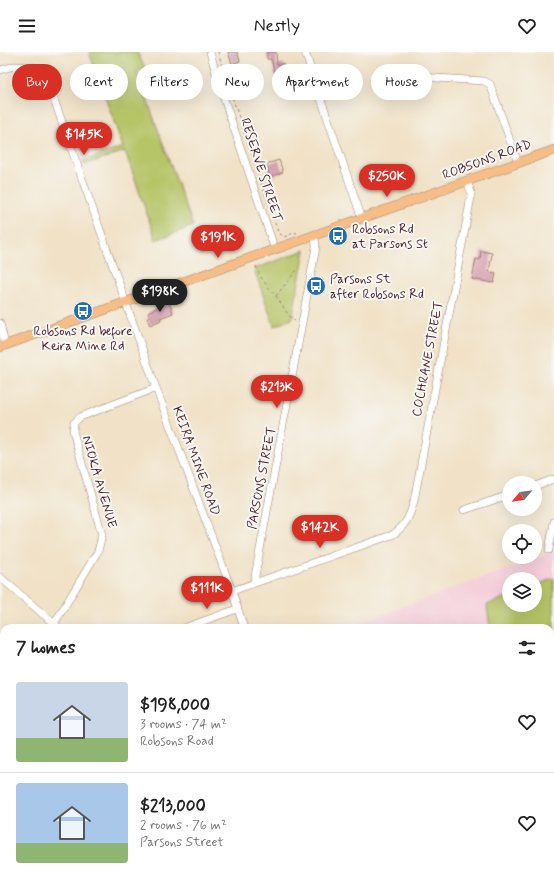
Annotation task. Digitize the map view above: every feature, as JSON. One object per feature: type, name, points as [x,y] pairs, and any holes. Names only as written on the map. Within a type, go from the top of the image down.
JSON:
[{"type":"main road","name":"ROBSONS ROAD","points":[[2,346],[554,150]]},
{"type":"street","name":"RESERVE STREET","points":[[210,52],[219,84],[275,250]]},
{"type":"street","points":[[305,52],[362,218]]},
{"type":"street","name":"KEIRA MINE ROAD","points":[[0,70],[14,66],[34,67],[50,88],[156,388],[232,591],[243,624]]},
{"type":"street","points":[[432,78],[484,81],[490,84],[518,163]]},
{"type":"street","name":"COCHRANE STREET","points":[[254,582],[392,535],[401,528],[409,518],[414,501],[471,197],[471,192],[467,181]]},
{"type":"street","name":"PARSONS STREET","points":[[254,582],[316,248],[315,236]]},
{"type":"street","points":[[0,323],[2,346]]},
{"type":"street","name":"NIOKA AVENUE","points":[[58,624],[98,552],[102,535],[72,432],[74,422],[80,417],[156,388]]},
{"type":"street","points":[[542,483],[554,479]]},
{"type":"street","points":[[464,510],[502,497]]},
{"type":"street","points":[[549,550],[554,522]]},
{"type":"street","points":[[0,577],[55,624]]},
{"type":"street","points":[[232,591],[254,582]]},
{"type":"street","points":[[195,624],[237,609]]},
{"type":"path","points":[[218,52],[224,76],[278,232],[284,236],[296,232]]},
{"type":"path","points":[[256,264],[257,271],[267,287],[276,296],[288,316],[302,326]]},
{"type":"path","points":[[276,296],[296,271],[300,269]]},
{"type":"shaded area","points":[[554,552],[554,624],[356,624],[521,564],[542,564],[542,556]]},
{"type":"green space","points":[[89,52],[137,52],[143,64],[136,64],[136,100],[147,100],[193,226],[156,240],[125,151],[84,165],[83,161],[123,147],[106,100],[128,100],[128,64],[93,64]]},
{"type":"green space","points":[[305,250],[292,319],[274,326],[254,269]]},
{"type":"green space","points":[[554,578],[554,624],[489,624],[487,605],[502,599],[502,612],[542,612],[542,583]]},
{"type":"building","points":[[228,52],[237,52],[240,61],[232,64]]},
{"type":"building","points":[[267,52],[276,52],[277,64],[272,64],[271,59],[267,59]]},
{"type":"building","points":[[279,160],[283,172],[270,177],[266,164]]},
{"type":"building","points":[[481,251],[492,253],[489,272],[496,273],[494,283],[472,279],[476,259],[480,260]]},
{"type":"building","points":[[169,302],[173,313],[160,318],[161,320],[150,325],[147,318],[150,316],[148,312]]},
{"type":"place","name":"Robsons Rd at Parsons St","points":[[338,236]]},
{"type":"place","name":"Parsons St after Robsons Rd","points":[[316,286]]},
{"type":"place","name":"Robsons Rd before Keira Mine Rd","points":[[83,311]]}]
